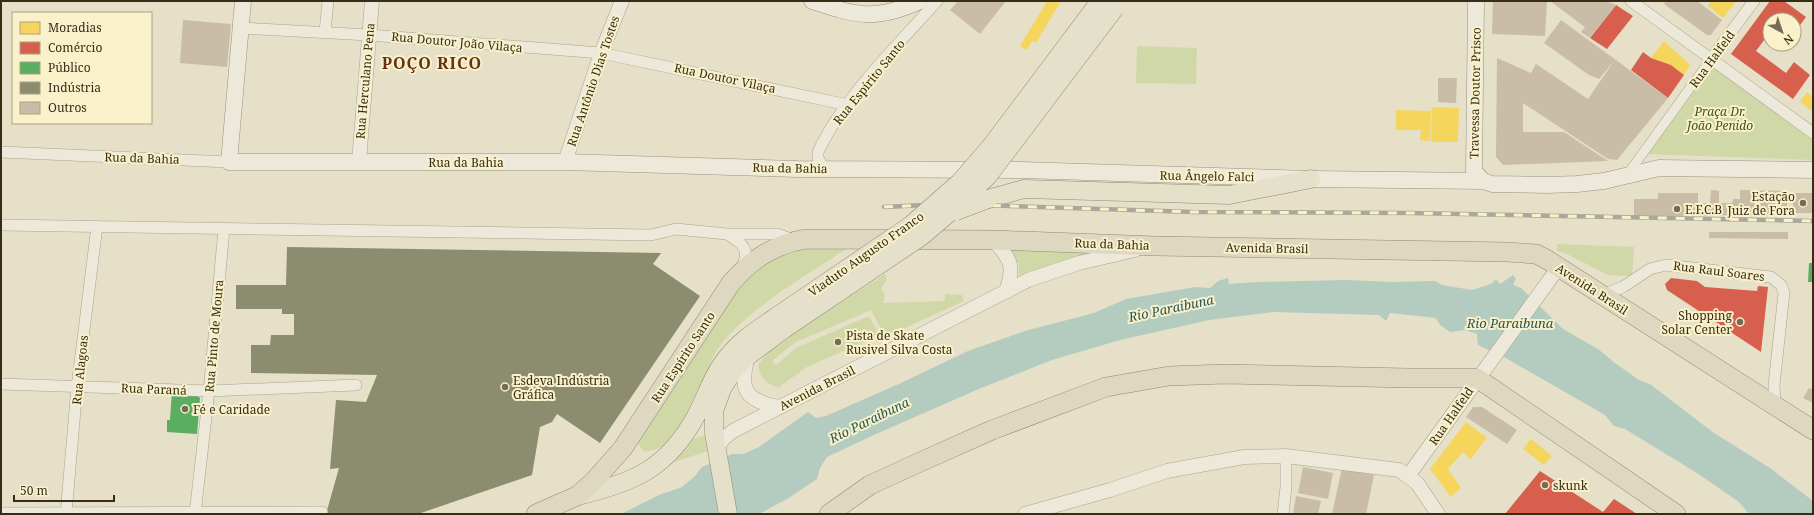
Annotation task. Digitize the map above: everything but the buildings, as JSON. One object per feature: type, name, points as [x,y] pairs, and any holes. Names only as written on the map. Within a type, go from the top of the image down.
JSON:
[{"type":"highway","name":"Rua da Bahia","points":[[800,240],[994,240],[1156,246]]},
{"type":"highway","name":"Rua Espírito Santo","points":[[576,496],[593,482],[623,448],[738,274],[763,254],[787,242],[800,240]]},
{"type":"highway","name":"Avenida Brasil","points":[[1156,246],[1526,252],[1536,254],[1546,259],[1557,275],[1602,295],[1813,430]]},
{"type":"highway","points":[[829,514],[870,486],[911,466],[992,430],[1106,387],[1169,376],[1225,374],[1477,378],[1676,514]]},
{"type":"highway","points":[[536,514],[576,496]]},
{"type":"main road","points":[[229,162],[243,1]]},
{"type":"main road","points":[[812,1],[847,13],[869,15],[888,14],[920,1]]},
{"type":"main road","name":"Travessa Doutor Prisco","points":[[1476,1],[1474,170],[1483,181]]},
{"type":"main road","name":"Viaduto Augusto Franco","points":[[576,496],[604,490],[628,481],[660,463],[675,449],[692,423],[716,374],[730,354],[742,342],[780,322],[903,249],[949,213],[988,176],[1112,4]]},
{"type":"main road","name":"Viaduto Augusto Franco","points":[[728,514],[713,421],[718,400],[733,371],[780,322],[911,225],[960,182],[1112,4]]},
{"type":"main road","name":"Rua da Bahia","points":[[229,162],[565,162],[824,169],[932,170]]},
{"type":"main road","name":"Rua Ângelo Falci","points":[[932,170],[1021,170],[1311,179],[1483,181],[1492,184],[1547,185],[1604,180],[1659,168],[1813,170]]},
{"type":"main road","points":[[949,213],[988,199],[1024,189],[1229,195],[1311,179]]},
{"type":"street","points":[[325,32],[328,1]]},
{"type":"street","name":"Rua Herculano Pena","points":[[359,161],[372,1]]},
{"type":"street","name":"Rua Antônio Dias Tostes","points":[[565,162],[601,53],[622,1]]},
{"type":"street","name":"Rua Espírito Santo","points":[[824,169],[818,158],[818,152],[848,104],[884,60],[937,1]]},
{"type":"street","points":[[1631,1],[1813,133]]},
{"type":"street","name":"Rua Halfeld","points":[[1627,174],[1754,1]]},
{"type":"street","name":"Rua Doutor João Vilaça","points":[[240,28],[369,35],[601,53]]},
{"type":"street","name":"Rua Doutor Vilaça","points":[[601,53],[848,104]]},
{"type":"street","name":"Rua da Bahia","points":[[1,152],[229,162]]},
{"type":"street","name":"Rua da Bahia","points":[[1,225],[651,235],[676,229],[727,234],[777,234],[800,240]]},
{"type":"street","name":"Rua Alagoas","points":[[66,514],[77,387],[97,226]]},
{"type":"street","name":"Rua Pinto de Moura","points":[[195,514],[209,391],[224,229]]},
{"type":"street","points":[[727,234],[738,240],[744,247],[747,255],[738,274]]},
{"type":"street","points":[[994,240],[1007,255],[1012,268],[1012,276],[1006,292]]},
{"type":"street","name":"Avenida Brasil","points":[[718,452],[724,438],[733,431],[1028,280],[1049,272],[1114,254],[1156,246]]},
{"type":"street","name":"Rua Raul Soares","points":[[1602,295],[1624,287],[1650,269],[1666,265],[1771,277],[1781,285],[1784,293],[1774,385],[1775,406]]},
{"type":"street","name":"Rua Halfeld","points":[[1408,476],[1477,378],[1557,275]]},
{"type":"street","points":[[748,356],[743,380],[745,389],[758,401],[780,407]]},
{"type":"street","name":"Rua Paraná","points":[[1,384],[209,391],[356,385]]},
{"type":"street","points":[[1283,514],[1286,488],[1286,456]]},
{"type":"street","points":[[1025,514],[1110,490],[1167,471],[1244,457],[1286,456],[1399,470],[1417,483],[1438,514]]},
{"type":"street","points":[[1,513],[195,514],[322,512]]},
{"type":"green space","points":[[1137,46],[1197,48],[1196,84],[1136,83]]},
{"type":"green space","name":"Praça Dr. João Penido","points":[[1711,64],[1813,137],[1813,160],[1645,154]]},
{"type":"green space","points":[[1557,244],[1634,247],[1632,276],[1608,275],[1567,254],[1557,251]]},
{"type":"green space","points":[[810,247],[849,247],[796,281],[741,323],[716,352],[679,429],[668,441],[656,449],[643,451],[638,443],[640,437],[743,280],[786,251]]},
{"type":"green space","points":[[1008,248],[1094,251],[1019,275],[1019,264]]},
{"type":"green space","points":[[885,274],[887,279],[881,289],[885,294],[883,303],[945,301],[945,294],[962,295],[964,301],[885,337],[871,310],[794,343],[772,361],[776,365],[796,348],[869,316],[879,335],[807,367],[779,387],[771,385],[762,377],[758,365],[769,351]]},
{"type":"green space","points":[[706,435],[708,451],[674,462],[690,440]]},
{"type":"water","name":"Rio Paraibuna","points":[[1513,275],[1516,279],[1513,285],[1521,288],[1563,329],[1598,349],[1639,380],[1650,384],[1714,433],[1770,468],[1813,501],[1813,514],[1749,514],[1739,502],[1697,473],[1625,429],[1614,426],[1605,415],[1504,357],[1478,345],[1477,334],[1465,330],[1450,332],[1440,325],[1436,318],[1390,313],[1386,321],[1379,315],[1273,312],[1209,320],[1120,340],[1052,360],[981,388],[827,457],[820,468],[817,479],[787,499],[759,514],[621,514],[659,495],[682,487],[695,476],[702,467],[732,454],[743,454],[759,447],[808,412],[816,418],[826,416],[901,383],[968,351],[1025,331],[1094,313],[1126,299],[1195,287],[1210,288],[1218,281],[1228,278],[1229,284],[1346,280],[1392,282],[1435,281],[1442,285],[1472,290],[1491,284],[1496,279],[1500,284]]},
{"type":"railway","points":[[884,207],[946,204],[1193,212],[1410,213],[1813,221]]},
{"type":"place","name":"Estação Juiz de Fora","points":[[1803,203]]},
{"type":"place","name":"E.F.C.B","points":[[1677,209]]},
{"type":"place","name":"Shopping Solar Center","points":[[1740,322]]},
{"type":"place","name":"Pista de Skate Rusivel Silva Costa","points":[[838,342]]},
{"type":"place","name":"Esdeva Indústria Gráfica","points":[[505,387]]},
{"type":"place","name":"Fé e Caridade","points":[[185,409]]},
{"type":"place","name":"skunk","points":[[1545,485]]},
{"type":"district","name":"POÇO RICO","points":[[432,63]]}]
